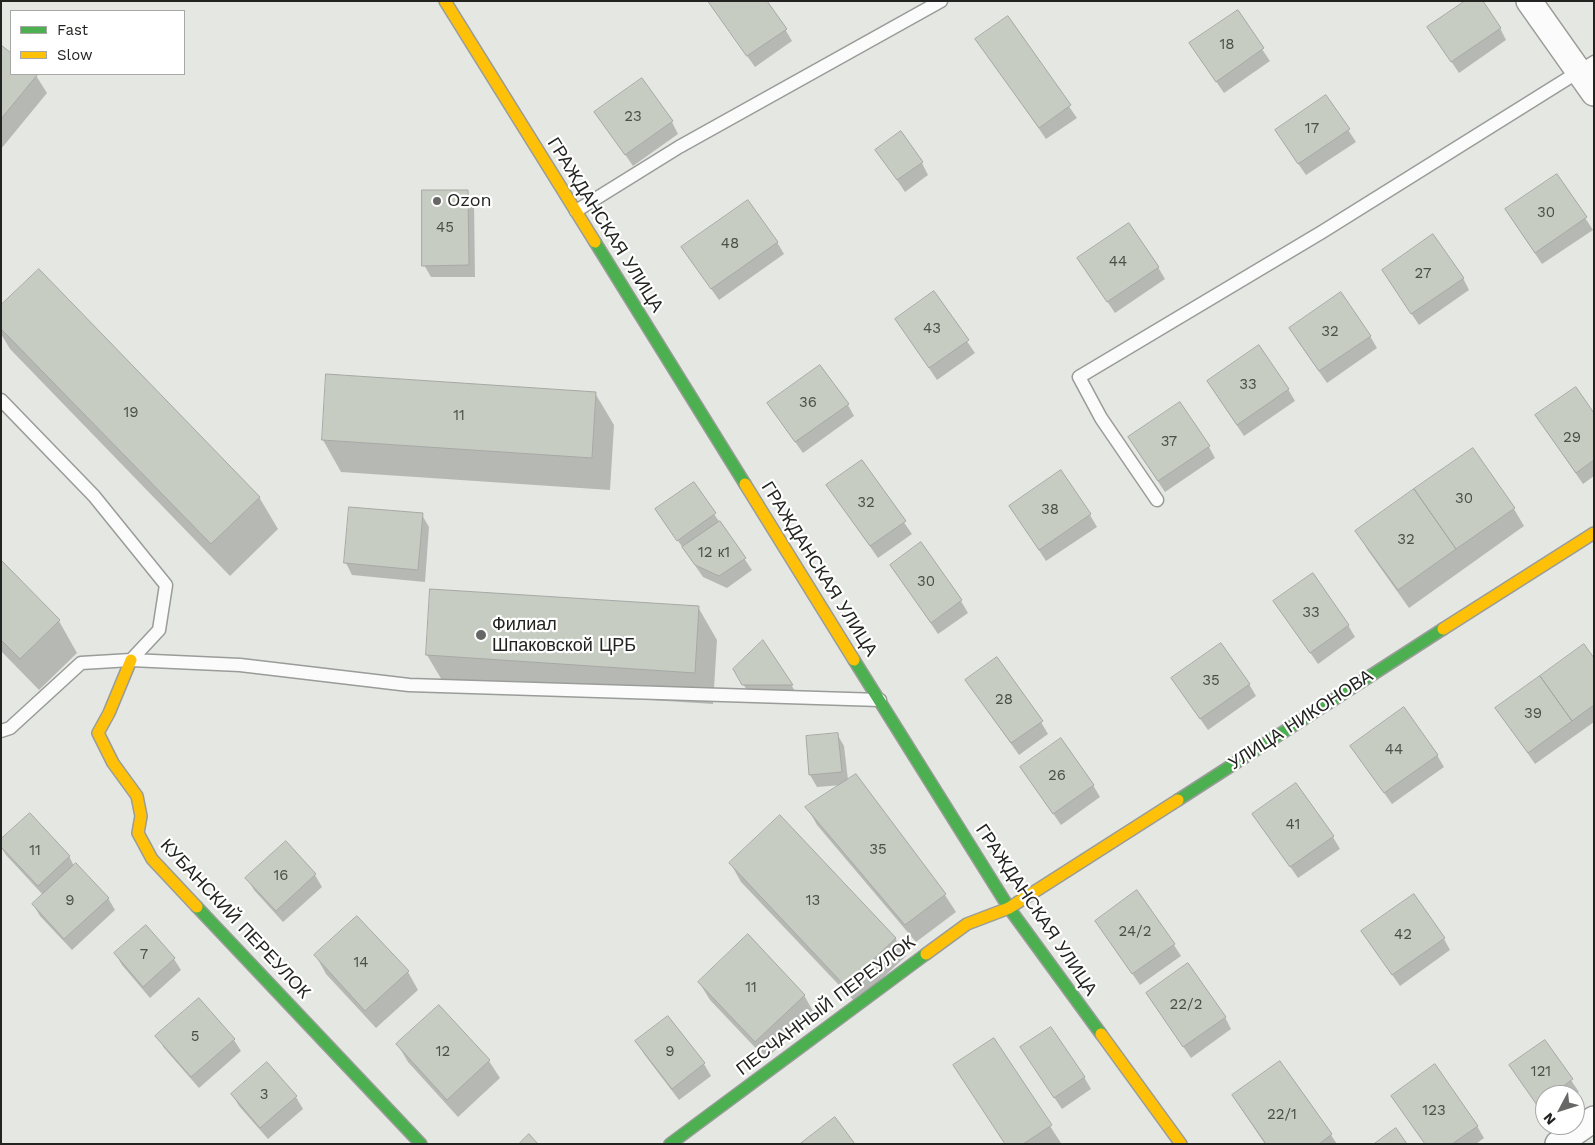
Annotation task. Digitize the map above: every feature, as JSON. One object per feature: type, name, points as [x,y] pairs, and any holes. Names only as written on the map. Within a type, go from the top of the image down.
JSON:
[{"type":"street","name":"ГРАЖДАНСКАЯ УЛИЦА","points":[[445,1],[1009,908],[1181,1144]]},
{"type":"street","points":[[1530,1],[1586,67],[1594,93]]},
{"type":"street","name":"УЛИЦА НИКОНОВА","points":[[1009,908],[1594,533]]},
{"type":"street","name":"КУБАНСКИЙ ПЕРЕУЛОК","points":[[131,660],[109,713],[98,733],[112,763],[137,796],[141,816],[138,833],[152,859],[421,1144]]},
{"type":"street","name":"ПЕСЧАННЫЙ ПЕРЕУЛОК","points":[[670,1144],[967,924],[1009,908]]},
{"type":"street","points":[[1558,1144],[1594,1119]]},
{"type":"lane","points":[[576,211],[679,147],[941,1]]},
{"type":"lane","points":[[1157,500],[1100,418],[1079,377],[1322,232],[1586,67]]},
{"type":"lane","points":[[1,400],[94,496],[166,585],[159,630],[131,660]]},
{"type":"lane","points":[[1,731],[10,728],[81,663],[131,660],[240,665],[409,685],[880,700]]},
{"type":"building","points":[[708,1],[767,1],[787,29],[747,56]]},
{"type":"building","points":[[1465,1],[1483,1],[1501,28],[1451,62],[1427,27]]},
{"type":"building","points":[[1238,10],[1264,48],[1216,82],[1189,43]]},
{"type":"building","points":[[1008,16],[1071,105],[1039,128],[975,39]]},
{"type":"building","points":[[1,45],[10,52],[10,75],[37,75],[1,119]]},
{"type":"building","points":[[642,78],[673,121],[625,155],[594,112]]},
{"type":"building","points":[[1326,95],[1350,129],[1298,164],[1275,130]]},
{"type":"building","points":[[901,131],[923,162],[897,180],[875,150]]},
{"type":"building","points":[[1557,174],[1587,217],[1535,253],[1505,209]]},
{"type":"building","points":[[422,190],[468,190],[469,265],[422,266]]},
{"type":"building","points":[[748,200],[778,242],[711,289],[681,247]]},
{"type":"building","points":[[1129,223],[1159,267],[1107,302],[1077,258]]},
{"type":"building","points":[[1433,234],[1464,278],[1411,314],[1382,270]]},
{"type":"building","points":[[39,269],[260,497],[211,544],[1,329],[1,305]]},
{"type":"building","points":[[934,291],[969,340],[929,368],[895,319]]},
{"type":"building","points":[[1341,292],[1371,336],[1319,371],[1289,328]]},
{"type":"building","points":[[1259,345],[1289,389],[1237,425],[1207,381]]},
{"type":"building","points":[[820,365],[849,404],[795,442],[767,403]]},
{"type":"building","points":[[326,374],[596,392],[592,458],[322,440]]},
{"type":"building","points":[[1576,387],[1594,413],[1594,460],[1576,473],[1535,415]]},
{"type":"building","points":[[1180,402],[1210,446],[1158,481],[1128,437]]},
{"type":"building","points":[[1473,448],[1515,508],[1456,549],[1414,489]]},
{"type":"building","points":[[862,460],[906,521],[870,546],[826,485]]},
{"type":"building","points":[[1061,470],[1091,514],[1039,550],[1009,506]]},
{"type":"building","points":[[694,482],[716,513],[677,541],[655,509]]},
{"type":"building","points":[[1414,489],[1456,549],[1398,590],[1355,531]]},
{"type":"building","points":[[349,507],[423,513],[418,570],[344,563]]},
{"type":"building","points":[[720,521],[746,558],[719,576],[695,565],[682,547]]},
{"type":"building","points":[[921,542],[962,600],[931,623],[890,565]]},
{"type":"building","points":[[1,560],[60,620],[20,659],[1,640]]},
{"type":"building","points":[[1313,573],[1349,625],[1310,653],[1273,601]]},
{"type":"building","points":[[430,589],[699,606],[695,673],[426,655]]},
{"type":"building","points":[[763,640],[793,685],[742,685],[733,669]]},
{"type":"building","points":[[1221,643],[1250,684],[1200,719],[1171,678]]},
{"type":"building","points":[[1584,644],[1594,658],[1594,705],[1572,721],[1540,676]]},
{"type":"building","points":[[997,657],[1043,721],[1011,743],[965,680]]},
{"type":"building","points":[[1540,676],[1572,721],[1528,753],[1495,708]]},
{"type":"building","points":[[1404,707],[1438,755],[1384,793],[1350,746]]},
{"type":"building","points":[[838,733],[842,772],[809,775],[806,736]]},
{"type":"building","points":[[1061,738],[1094,785],[1053,814],[1020,767]]},
{"type":"building","points":[[856,774],[946,894],[905,925],[805,807]]},
{"type":"building","points":[[1296,783],[1334,836],[1290,867],[1252,814]]},
{"type":"building","points":[[30,813],[70,856],[38,886],[1,847],[1,839]]},
{"type":"building","points":[[780,815],[896,938],[845,986],[729,863]]},
{"type":"building","points":[[286,841],[316,874],[276,911],[245,878]]},
{"type":"building","points":[[76,863],[109,898],[64,939],[32,904]]},
{"type":"building","points":[[1137,890],[1175,944],[1132,974],[1095,921]]},
{"type":"building","points":[[1414,894],[1445,938],[1392,975],[1361,931]]},
{"type":"building","points":[[357,916],[409,971],[365,1011],[314,955]]},
{"type":"building","points":[[146,925],[175,958],[143,987],[114,953]]},
{"type":"building","points":[[748,934],[805,995],[755,1042],[698,982]]},
{"type":"building","points":[[1188,963],[1226,1017],[1183,1047],[1146,993]]},
{"type":"building","points":[[199,998],[235,1039],[191,1077],[155,1036]]},
{"type":"building","points":[[439,1005],[490,1060],[447,1100],[396,1044]]},
{"type":"building","points":[[668,1016],[705,1063],[672,1089],[635,1041]]},
{"type":"building","points":[[1051,1027],[1085,1077],[1054,1098],[1020,1047]]},
{"type":"building","points":[[994,1038],[1052,1125],[1023,1144],[1005,1144],[953,1065]]},
{"type":"building","points":[[1545,1040],[1573,1079],[1565,1085],[1535,1085],[1535,1102],[1509,1065]]},
{"type":"building","points":[[1280,1061],[1332,1134],[1319,1144],[1266,1144],[1232,1095]]},
{"type":"building","points":[[267,1062],[297,1096],[260,1128],[231,1094]]},
{"type":"building","points":[[1435,1064],[1478,1126],[1452,1144],[1425,1144],[1391,1096]]},
{"type":"building","points":[[835,1117],[855,1144],[800,1144]]},
{"type":"building","points":[[1396,1128],[1407,1144],[1374,1144]]},
{"type":"building","points":[[529,1134],[538,1144],[519,1144]]},
{"type":"traffic: fast","points":[[595,242],[745,484]]},
{"type":"traffic: fast","points":[[1178,800],[1443,629]]},
{"type":"traffic: fast","points":[[854,660],[1009,908],[1101,1034]]},
{"type":"traffic: fast","points":[[197,907],[421,1144]]},
{"type":"traffic: fast","points":[[670,1144],[926,954]]},
{"type":"traffic: slow","points":[[445,1],[595,242]]},
{"type":"traffic: slow","points":[[745,484],[854,660]]},
{"type":"traffic: slow","points":[[1443,629],[1594,533]]},
{"type":"traffic: slow","points":[[131,660],[109,713],[98,733],[113,763],[137,796],[141,816],[138,833],[152,859],[197,907]]},
{"type":"traffic: slow","points":[[926,954],[967,924],[1009,908],[1178,800]]},
{"type":"traffic: slow","points":[[1101,1034],[1181,1144]]},
{"type":"place","name":"Ozon","points":[[437,201]]},
{"type":"place","name":"Филиал Шпаковской ЦРБ","points":[[481,635]]}]
